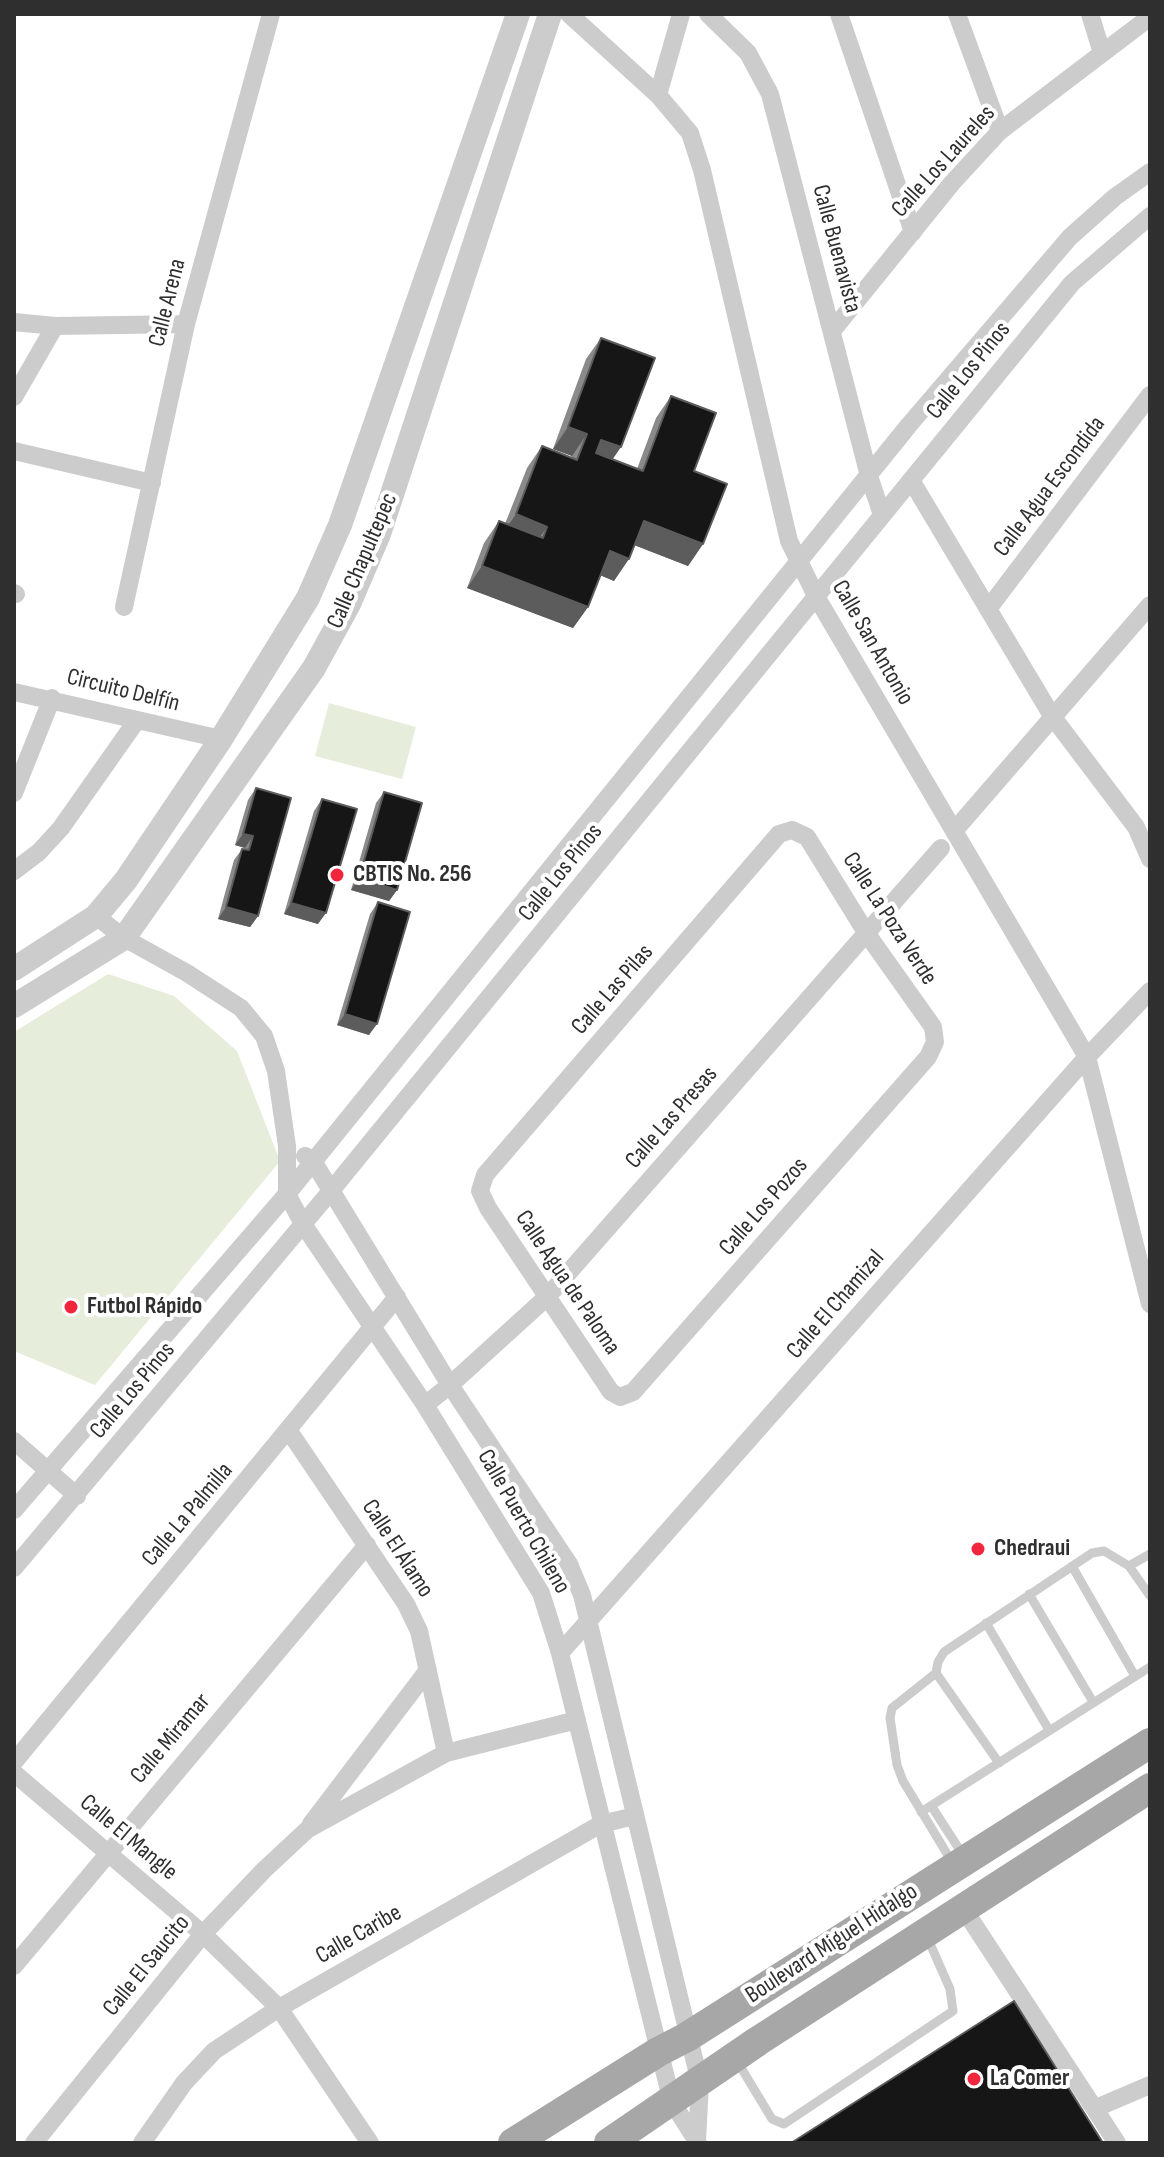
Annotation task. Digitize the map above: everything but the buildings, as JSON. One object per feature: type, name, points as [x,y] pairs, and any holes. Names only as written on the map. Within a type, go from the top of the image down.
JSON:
[{"type":"main road","name":"Boulevard Miguel Hidalgo","points":[[513,2143],[687,2037],[1150,1743]]},
{"type":"main road","points":[[1105,1770],[1138,1796]]},
{"type":"main road","name":"Boulevard Miguel Hidalgo","points":[[609,2143],[925,1932],[1138,1796]]},
{"type":"street","name":"Calle Arena","points":[[124,607],[186,324],[271,14]]},
{"type":"street","name":"Calle Chapultepec","points":[[14,969],[96,916],[126,880],[221,739],[308,598],[340,525],[518,14]]},
{"type":"street","name":"Calle Chapultepec","points":[[14,1006],[124,938],[314,668],[349,604],[379,534],[550,14]]},
{"type":"street","name":"Calle San Antonio","points":[[569,14],[658,95],[690,133],[702,170],[783,518],[797,561],[1087,1057],[1150,1304]]},
{"type":"street","points":[[658,95],[681,14]]},
{"type":"street","name":"Calle Buenavista","points":[[708,14],[748,53],[770,94],[869,476],[882,515]]},
{"type":"street","points":[[839,14],[913,232]]},
{"type":"street","points":[[957,14],[1000,131]]},
{"type":"street","points":[[1090,14],[1102,53]]},
{"type":"street","name":"Calle Los Laureles","points":[[832,331],[952,183],[1000,131],[1150,17]]},
{"type":"street","name":"Calle Los Pinos","points":[[14,1510],[287,1194],[909,425],[1070,237],[1115,197],[1150,172]]},
{"type":"street","name":"Calle Los Pinos","points":[[14,1568],[330,1192],[1072,283],[1150,216]]},
{"type":"street","points":[[14,322],[55,326],[186,324]]},
{"type":"street","points":[[14,397],[55,326]]},
{"type":"street","name":"Calle Agua Escondida","points":[[988,609],[1150,395]]},
{"type":"street","points":[[14,451],[152,483]]},
{"type":"street","points":[[911,480],[1052,716],[1136,827],[1150,859]]},
{"type":"street","points":[[954,831],[1150,605]]},
{"type":"street","name":"Circuito Delfín","points":[[14,692],[52,698],[221,739]]},
{"type":"street","points":[[14,793],[52,698]]},
{"type":"street","points":[[14,871],[39,852],[61,828],[137,720]]},
{"type":"street","points":[[1136,827],[1150,813]]},
{"type":"street","name":"Calle La Poza Verde","points":[[792,830],[807,837],[867,934],[933,1027],[935,1042]]},
{"type":"street","name":"Calle Las Pilas","points":[[480,1191],[485,1175],[779,834],[792,830]]},
{"type":"street","name":"Calle Las Presas","points":[[425,1405],[547,1297],[941,848]]},
{"type":"street","name":"Calle Puerto Chileno","points":[[96,916],[124,938],[241,1008],[264,1036],[276,1071],[287,1146],[287,1194],[303,1224],[374,1325],[425,1405],[541,1593],[560,1653],[672,2102],[698,2142]]},
{"type":"street","name":"Calle El Chamizal","points":[[560,1653],[1087,1057],[1150,991]]},
{"type":"street","name":"Calle Los Pozos","points":[[620,1397],[633,1392],[928,1057],[935,1042]]},
{"type":"street","points":[[287,1146],[313,1161]]},
{"type":"street","name":"Calle Puerto Chileno","points":[[313,1161],[450,1385],[569,1564],[582,1595],[700,2083],[698,2142]]},
{"type":"street","name":"Calle Agua de Paloma","points":[[480,1191],[488,1208],[611,1392],[620,1397]]},
{"type":"street","name":"Calle La Palmilla","points":[[14,1762],[397,1297]]},
{"type":"street","name":"Calle El Álamo","points":[[289,1431],[406,1604],[419,1631],[446,1753]]},
{"type":"street","points":[[14,1441],[77,1496]]},
{"type":"street","name":"Calle Miramar","points":[[14,1966],[367,1545]]},
{"type":"street","name":"Calle El Saucito","points":[[34,2143],[203,1934],[308,1829],[428,1670]]},
{"type":"street","name":"Calle El Saucito","points":[[308,1829],[446,1753],[577,1720]]},
{"type":"street","name":"Calle El Mangle","points":[[14,1773],[203,1934],[279,2008],[370,2143]]},
{"type":"street","name":"Calle Caribe","points":[[142,2143],[184,2083],[214,2051],[279,2008],[601,1824],[635,1816]]},
{"type":"street","points":[[963,1908],[1117,2143]]},
{"type":"street","points":[[1096,2108],[1150,2085]]},
{"type":"lane","points":[[959,1862],[921,1812],[903,1781],[897,1765],[890,1718],[892,1708],[936,1673],[944,1652],[1092,1553],[1104,1551],[1129,1566],[1150,1596]]},
{"type":"lane","points":[[1129,1566],[1150,1554]]},
{"type":"lane","points":[[1072,1566],[1135,1676]]},
{"type":"lane","points":[[1140,1581],[1150,1575]]},
{"type":"lane","points":[[1029,1594],[1093,1702]]},
{"type":"lane","points":[[986,1623],[1049,1730]]},
{"type":"lane","points":[[921,1812],[1150,1667]]},
{"type":"lane","points":[[936,1673],[999,1763]]},
{"type":"lane","points":[[932,1807],[959,1862]]},
{"type":"lane","points":[[736,2058],[772,2119],[784,2124],[953,2011],[950,1989],[925,1932]]},
{"type":"green space","points":[[329,703],[416,727],[402,779],[315,756]]},
{"type":"green space","points":[[108,974],[174,996],[237,1051],[280,1161],[95,1385],[14,1351],[14,1032]]},
{"type":"place","name":"CBTIS No. 256","points":[[337,875]]},
{"type":"place","name":"Futbol Rápido","points":[[71,1307]]},
{"type":"place","name":"Chedraui","points":[[978,1549]]},
{"type":"place","name":"La Comer","points":[[974,2079]]}]
